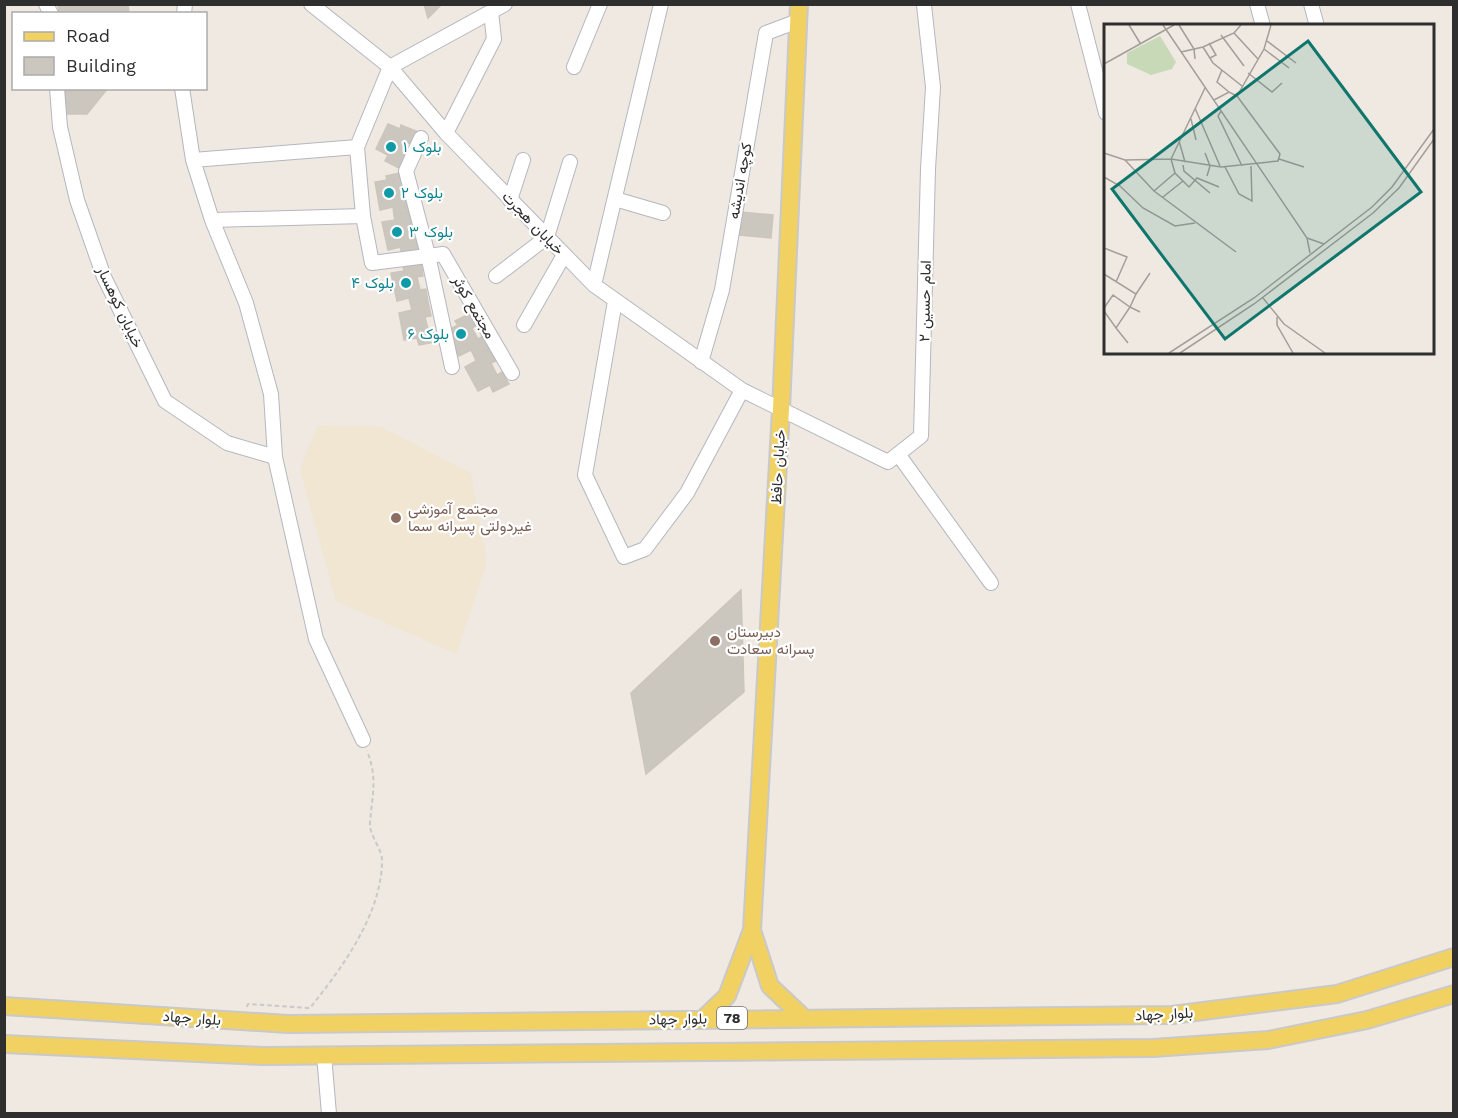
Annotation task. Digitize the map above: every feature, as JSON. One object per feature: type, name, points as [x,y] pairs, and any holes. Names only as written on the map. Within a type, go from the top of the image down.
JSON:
[{"type":"main road","name":"خیابان حافظ","points":[[752,930],[781,409],[799,13]]},
{"type":"main road","points":[[704,1018],[727,996],[752,930]]},
{"type":"main road","points":[[752,930],[770,986],[806,1019]]},
{"type":"main road","name":"بلوار جهاد","points":[[4,1006],[288,1024],[1172,1015],[1337,994],[1454,957]]},
{"type":"main road","points":[[4,1044],[263,1056],[1153,1048],[1268,1040],[1367,1020],[1454,993]]},
{"type":"street","name":"خیابان هجرت","points":[[311,4],[390,67],[446,133],[594,285],[742,390],[781,409]]},
{"type":"street","points":[[428,255],[372,262],[363,216],[357,147],[390,67],[505,4]]},
{"type":"street","points":[[574,68],[600,4]]},
{"type":"street","points":[[594,285],[661,4]]},
{"type":"street","points":[[1078,4],[1104,105]]},
{"type":"street","points":[[1257,4],[1262,24]]},
{"type":"street","points":[[1311,4],[1316,24]]},
{"type":"street","name":"امام حسین ۲","points":[[898,454],[921,436],[928,169],[933,87],[924,5]]},
{"type":"street","points":[[446,133],[494,39],[491,12]]},
{"type":"street","name":"کوچه اندیشه","points":[[701,362],[722,291],[766,33],[799,13]]},
{"type":"street","name":"خیابان کوهسار","points":[[57,90],[60,127],[76,200],[104,277],[165,401],[227,443],[275,457]]},
{"type":"street","points":[[182,90],[193,160],[212,219],[246,303],[271,394],[275,457],[316,639],[363,740]]},
{"type":"street","name":"مجتمع کوثر","points":[[421,138],[406,171],[428,255],[452,367]]},
{"type":"street","points":[[193,160],[357,147]]},
{"type":"street","points":[[510,200],[523,159]]},
{"type":"street","points":[[496,276],[547,237],[570,162]]},
{"type":"street","points":[[615,200],[663,213]]},
{"type":"street","points":[[212,219],[363,216]]},
{"type":"street","name":"مجتمع کوثر","points":[[428,255],[443,254],[512,374]]},
{"type":"street","points":[[524,325],[564,255]]},
{"type":"street","points":[[615,301],[585,475],[624,557],[645,549],[687,493],[742,390]]},
{"type":"street","points":[[781,409],[888,462],[898,454],[991,583]]},
{"type":"street","points":[[324,1055],[329,1113]]},
{"type":"path","points":[[245,1021],[248,1004],[310,1008],[346,960],[374,904],[383,860],[370,826],[375,793],[372,763],[363,740]]},
{"type":"shaded area","name":"مجتمع آموزشی غیردولتی پسرانه سما","points":[[318,426],[381,427],[471,473],[487,563],[456,654],[336,601],[300,469]]},
{"type":"building","points":[[58,4],[128,4],[129,12],[59,12]]},
{"type":"building","points":[[424,4],[442,4],[428,18]]},
{"type":"building","points":[[65,90],[106,90],[87,114],[66,114]]},
{"type":"building","name":"بلوک ۱","points":[[388,124],[400,129],[401,125],[418,132],[412,145],[407,142],[402,154],[407,156],[401,169],[385,161],[388,155],[376,149]]},
{"type":"building","name":"بلوک ۲","points":[[404,172],[406,186],[401,187],[403,199],[409,198],[411,212],[394,215],[393,207],[380,210],[375,182],[387,180],[386,176]]},
{"type":"building","name":"بلوک ۳","points":[[411,212],[414,226],[408,227],[411,239],[417,238],[419,251],[402,254],[400,247],[388,250],[382,222],[395,220],[394,215]]},
{"type":"building","points":[[741,212],[773,215],[771,238],[739,235]]},
{"type":"building","name":"بلوک ۴","points":[[421,263],[423,276],[417,277],[420,290],[426,289],[428,302],[411,306],[409,298],[397,301],[391,273],[404,271],[403,266]]},
{"type":"building","points":[[428,302],[431,316],[425,317],[428,329],[433,328],[436,342],[419,345],[417,338],[404,340],[399,313],[412,310],[411,306]]},
{"type":"building","name":"بلوک ۶","points":[[471,313],[477,325],[472,328],[478,339],[483,336],[490,348],[474,356],[471,350],[459,356],[446,331],[458,325],[455,321]]},
{"type":"building","points":[[490,348],[496,361],[491,363],[497,375],[502,372],[509,384],[493,392],[490,385],[478,391],[465,367],[476,361],[474,356]]},
{"type":"building","name":"دبیرستان پسرانه سعادت","points":[[741,590],[744,692],[646,774],[631,693]]},
{"type":"place","name":"بلوک ۱","points":[[391,147]]},
{"type":"place","name":"بلوک ۲","points":[[389,193]]},
{"type":"place","name":"بلوک ۳","points":[[397,232]]},
{"type":"place","name":"بلوک ۴","points":[[406,283]]},
{"type":"place","name":"بلوک ۶","points":[[461,334]]},
{"type":"place","name":"مجتمع آموزشی غیردولتی پسرانه سما","points":[[396,518]]},
{"type":"place","name":"دبیرستان پسرانه سعادت","points":[[715,641]]}]
